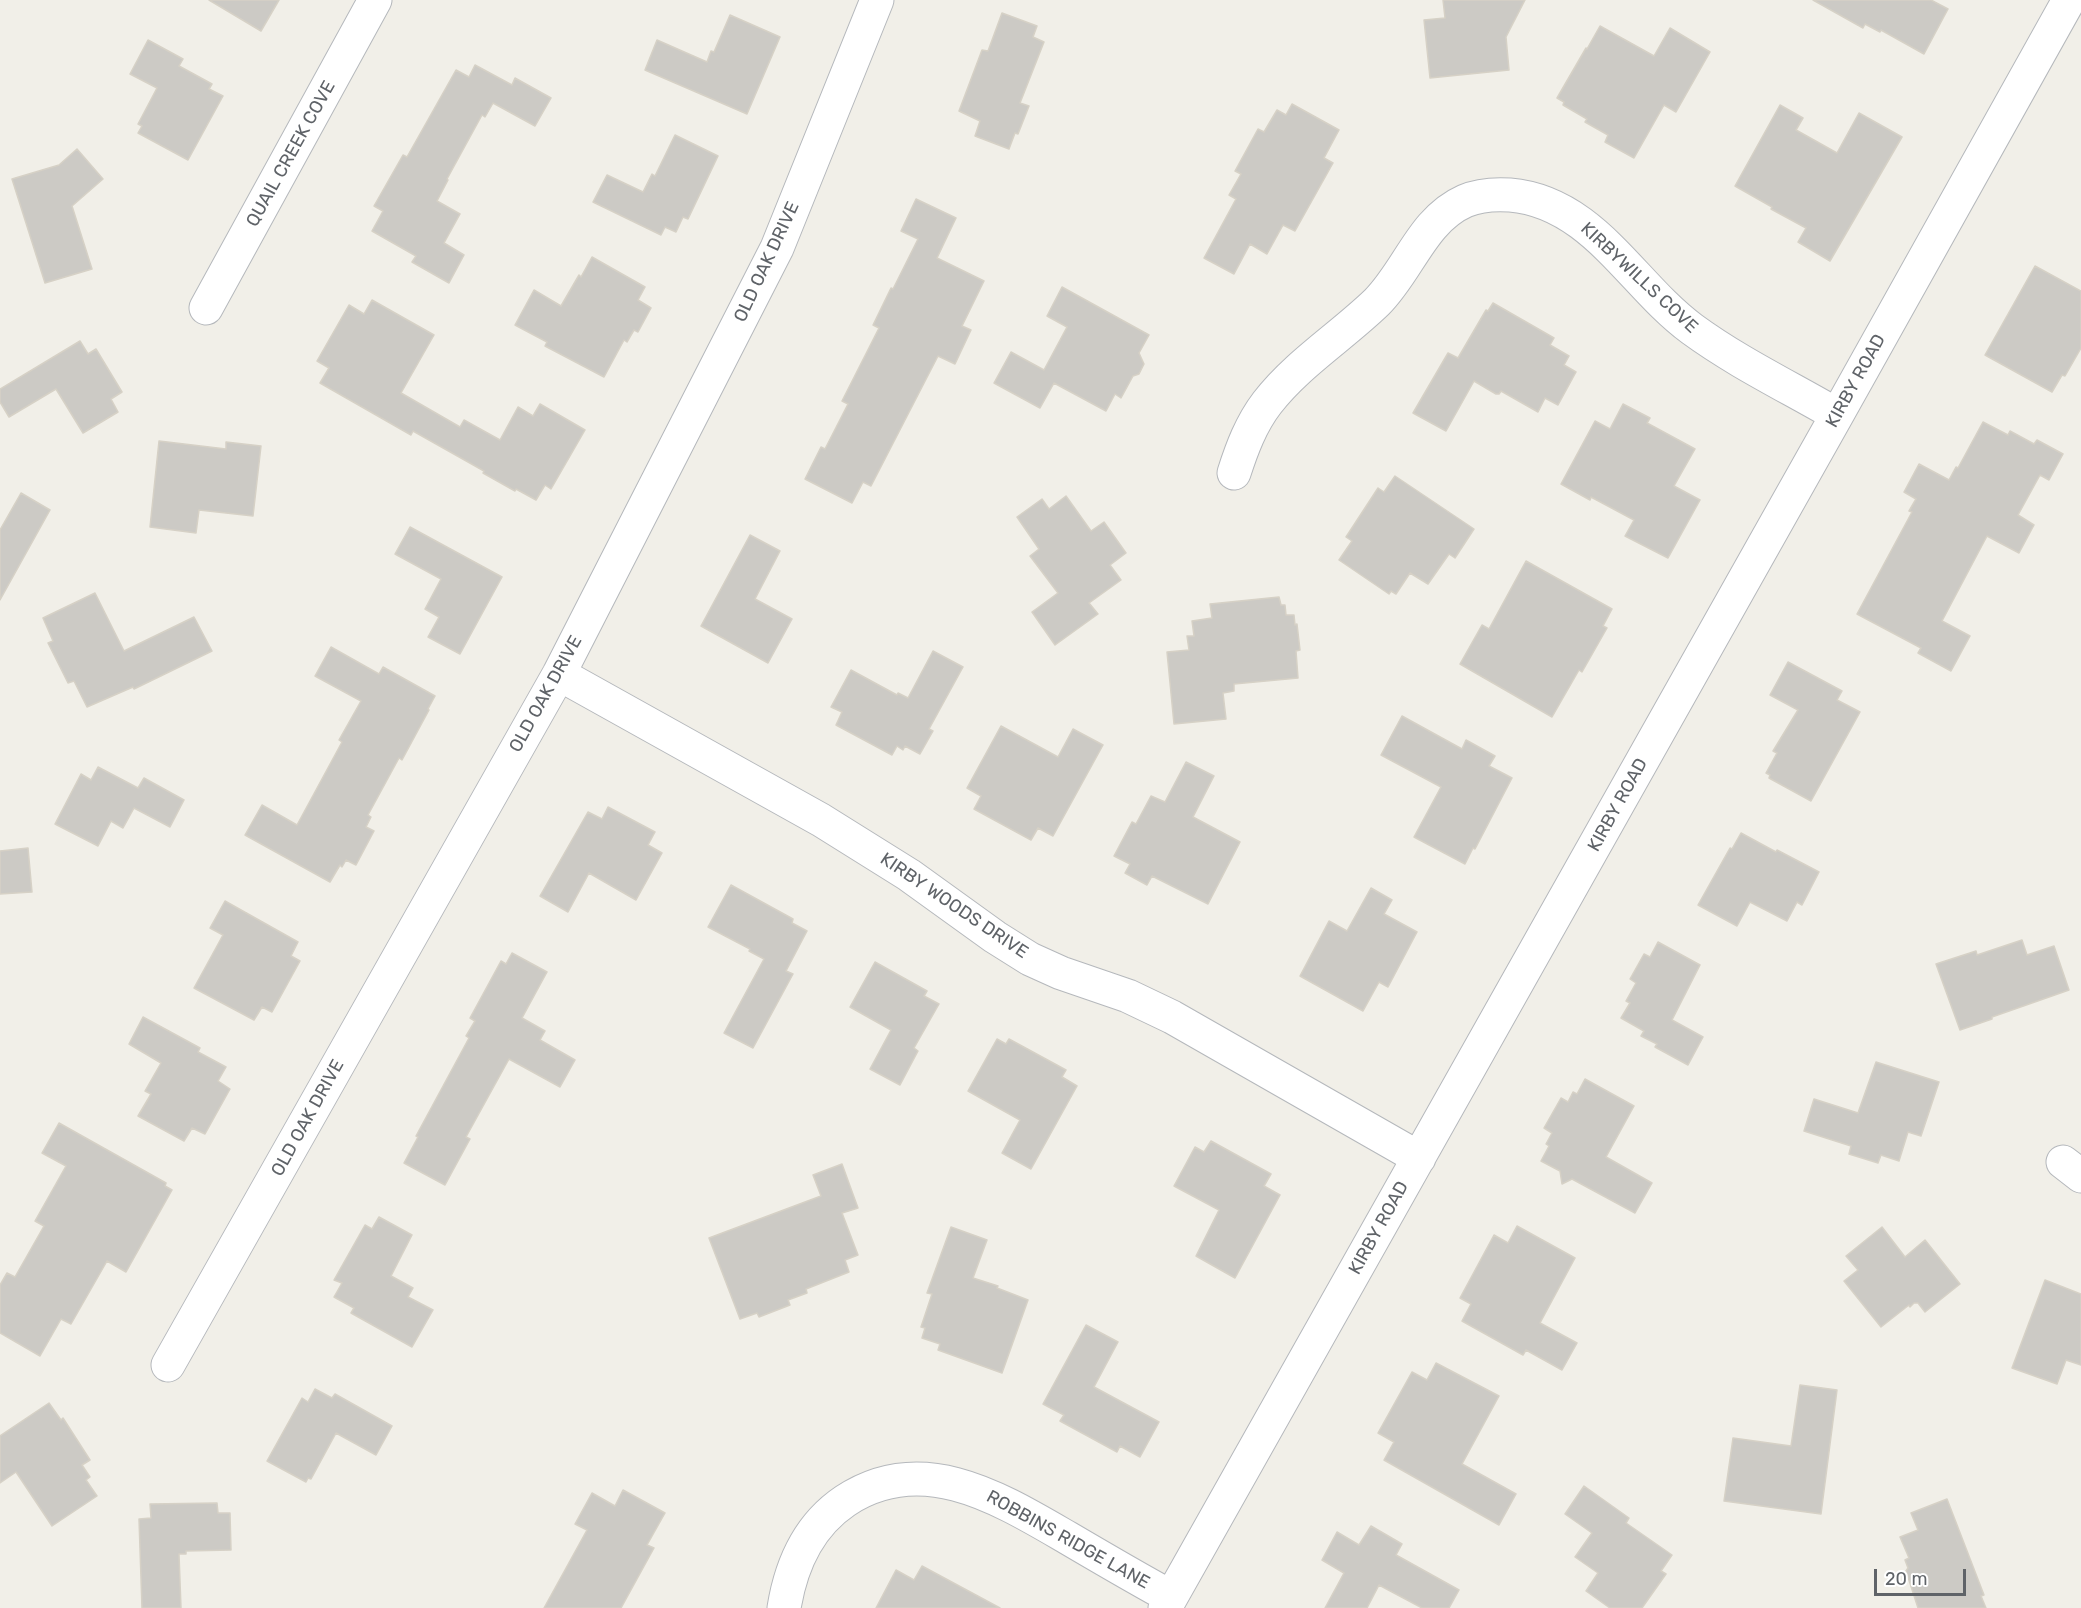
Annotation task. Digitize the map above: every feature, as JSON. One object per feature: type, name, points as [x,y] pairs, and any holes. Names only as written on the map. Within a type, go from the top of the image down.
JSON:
[{"type":"street","name":"QUAIL CREEK COVE","points":[[206,308],[375,0]]},
{"type":"street","name":"OLD OAK DRIVE","points":[[168,1365],[559,674],[777,248],[877,0]]},
{"type":"street","name":"KIRBY ROAD","points":[[1168,1603],[2068,0]]},
{"type":"street","name":"KIRBYWILLS COVE","points":[[1234,473],[1253,424],[1282,385],[1359,320],[1385,294],[1405,268],[1425,234],[1443,214],[1466,200],[1493,194],[1523,196],[1550,205],[1579,222],[1612,249],[1664,305],[1691,328],[1727,353],[1837,415]]},
{"type":"street","name":"KIRBY WOODS DRIVE","points":[[559,674],[830,825],[909,875],[995,937],[1030,958],[1061,973],[1128,996],[1172,1017],[1419,1158]]},
{"type":"street","name":"ROBBINS RIDGE LANE","points":[[784,1608],[796,1560],[813,1532],[833,1509],[858,1493],[888,1482],[920,1479],[955,1483],[990,1495],[1022,1511],[1168,1603]]},
{"type":"building","points":[[209,0],[279,0],[261,31]]},
{"type":"building","points":[[1443,0],[1525,0],[1506,37],[1509,70],[1430,78],[1424,20],[1445,18]]},
{"type":"building","points":[[1813,0],[1931,0],[1948,9],[1924,54],[1881,30],[1880,32],[1865,24],[1863,28]]},
{"type":"building","points":[[1002,13],[1037,26],[1033,37],[1044,42],[1020,103],[1029,106],[1018,134],[1015,133],[1009,149],[975,136],[980,121],[959,111],[982,50],[988,51]]},
{"type":"building","points":[[730,15],[780,37],[747,114],[645,70],[657,40],[707,62],[711,51],[714,52]]},
{"type":"building","points":[[1600,26],[1654,56],[1670,28],[1710,52],[1676,112],[1664,105],[1634,158],[1605,142],[1608,135],[1585,122],[1587,119],[1563,105],[1564,102],[1557,98]]},
{"type":"building","points":[[148,40],[183,59],[179,66],[212,84],[209,89],[223,96],[188,160],[138,133],[142,126],[138,124],[157,88],[130,74]]},
{"type":"building","points":[[475,65],[512,85],[515,78],[551,98],[535,126],[493,103],[485,117],[482,115],[437,201],[460,214],[444,243],[464,255],[449,283],[412,262],[416,256],[372,231],[383,211],[374,206],[403,155],[407,157],[456,70],[469,77]]},
{"type":"building","points":[[1292,104],[1339,130],[1324,158],[1333,163],[1295,231],[1283,225],[1267,254],[1250,244],[1234,274],[1204,258],[1236,199],[1229,195],[1241,174],[1235,171],[1258,129],[1264,132],[1277,110],[1286,115]]},
{"type":"building","points":[[1780,105],[1803,118],[1796,130],[1837,153],[1859,113],[1902,137],[1830,261],[1798,242],[1806,228],[1735,186]]},
{"type":"building","points":[[675,135],[718,156],[688,219],[683,217],[676,232],[665,227],[661,235],[593,202],[607,175],[643,192],[652,174],[655,176]]},
{"type":"building","points":[[77,149],[103,179],[72,206],[92,269],[45,283],[12,179],[59,165]]},
{"type":"building","points":[[916,199],[956,218],[937,258],[984,281],[962,326],[971,330],[955,364],[938,356],[871,486],[863,482],[852,503],[805,479],[821,447],[825,449],[848,404],[842,401],[879,328],[873,325],[918,239],[901,231]]},
{"type":"building","points":[[592,257],[645,287],[638,300],[651,308],[638,332],[634,330],[627,342],[624,340],[604,377],[545,346],[547,342],[515,325],[534,290],[561,306]]},
{"type":"building","points":[[2035,266],[2081,291],[2081,348],[2065,376],[2062,375],[2052,392],[1985,355]]},
{"type":"building","points":[[1062,287],[1149,335],[1139,353],[1144,364],[1139,374],[1133,376],[1121,398],[1115,394],[1106,411],[1054,383],[1040,408],[994,383],[1011,352],[1044,370],[1067,327],[1047,316]]},
{"type":"building","points":[[372,300],[434,335],[401,393],[460,427],[464,420],[500,440],[518,407],[533,416],[540,404],[585,430],[551,489],[545,485],[536,500],[516,489],[515,491],[413,431],[411,435],[320,383],[329,368],[317,361],[349,305],[364,314]]},
{"type":"building","points":[[1493,303],[1554,338],[1550,345],[1569,356],[1564,365],[1576,372],[1558,405],[1545,398],[1538,412],[1501,391],[1496,394],[1474,381],[1446,431],[1413,413],[1448,353],[1458,358],[1486,310],[1488,311]]},
{"type":"building","points":[[80,341],[88,354],[96,349],[122,392],[111,399],[118,412],[83,433],[56,389],[9,417],[0,402],[0,389]]},
{"type":"building","points":[[1623,404],[1650,418],[1647,423],[1695,449],[1674,486],[1700,500],[1668,558],[1625,536],[1634,520],[1561,484],[1595,421],[1610,429]]},
{"type":"building","points":[[1983,422],[2008,435],[2010,431],[2034,444],[2037,440],[2063,454],[2049,480],[2040,475],[2018,515],[2034,525],[2019,553],[1987,536],[1942,621],[1970,636],[1951,671],[1918,653],[1921,648],[1857,614],[1912,512],[1909,511],[1916,499],[1904,492],[1919,464],[1949,480]]},
{"type":"building","points":[[159,441],[226,449],[226,442],[261,446],[253,516],[199,510],[196,533],[150,527]]},
{"type":"building","points":[[1395,476],[1474,529],[1455,558],[1449,554],[1428,584],[1410,573],[1396,594],[1391,591],[1389,594],[1339,560],[1352,541],[1346,537],[1378,488],[1384,492]]},
{"type":"building","points":[[21,493],[50,510],[0,600],[0,530]]},
{"type":"building","points":[[1066,496],[1091,531],[1104,522],[1126,553],[1110,565],[1121,580],[1089,603],[1098,614],[1055,645],[1032,612],[1058,593],[1030,556],[1039,549],[1017,517],[1042,499],[1049,509]]},
{"type":"building","points":[[410,527],[502,577],[460,654],[428,637],[439,617],[425,609],[441,579],[395,554]]},
{"type":"building","points":[[750,535],[780,551],[755,599],[792,619],[768,663],[701,626]]},
{"type":"building","points":[[1526,561],[1612,609],[1603,626],[1607,628],[1582,672],[1579,670],[1552,717],[1460,664],[1482,625],[1489,629]]},
{"type":"building","points":[[95,593],[124,651],[194,617],[212,651],[134,689],[133,687],[87,707],[74,681],[68,683],[48,643],[53,641],[43,618]]},
{"type":"building","points":[[1279,597],[1281,605],[1285,605],[1286,615],[1294,615],[1295,625],[1297,624],[1300,650],[1296,651],[1298,678],[1234,684],[1234,691],[1223,693],[1226,719],[1174,724],[1167,652],[1189,650],[1187,636],[1194,636],[1192,621],[1212,618],[1210,604]]},
{"type":"building","points":[[331,647],[379,674],[383,667],[435,696],[402,760],[399,758],[368,815],[371,817],[366,827],[374,831],[356,865],[346,860],[342,867],[340,865],[330,882],[245,835],[262,805],[297,825],[342,742],[339,740],[361,701],[315,676]]},
{"type":"building","points":[[933,651],[963,667],[929,729],[933,731],[920,754],[905,746],[903,750],[897,746],[892,755],[836,725],[842,712],[831,707],[851,670],[897,695],[898,693],[908,698]]},
{"type":"building","points":[[1788,662],[1842,691],[1837,700],[1860,712],[1811,801],[1769,778],[1770,775],[1766,773],[1777,753],[1773,751],[1798,710],[1770,695]]},
{"type":"building","points":[[1402,716],[1462,749],[1466,740],[1495,756],[1489,766],[1512,778],[1465,864],[1414,837],[1441,787],[1381,755]]},
{"type":"building","points":[[1001,726],[1058,757],[1073,729],[1103,745],[1053,836],[1038,828],[1031,840],[974,809],[981,796],[967,788]]},
{"type":"building","points":[[1186,762],[1214,776],[1193,817],[1240,842],[1208,904],[1152,876],[1147,885],[1125,873],[1130,864],[1114,856],[1132,822],[1136,824],[1151,796],[1165,802]]},
{"type":"building","points":[[98,767],[138,788],[144,778],[184,800],[170,827],[134,808],[123,828],[111,821],[98,846],[55,824],[81,774],[91,780]]},
{"type":"building","points":[[608,807],[655,832],[648,845],[662,853],[636,900],[589,873],[568,912],[540,896],[588,812],[602,819]]},
{"type":"building","points":[[1741,833],[1819,872],[1802,905],[1797,902],[1787,921],[1750,902],[1737,926],[1698,905]]},
{"type":"building","points":[[28,848],[32,892],[0,894],[0,851]]},
{"type":"building","points":[[731,885],[793,919],[792,923],[807,931],[786,971],[793,974],[753,1048],[724,1033],[764,959],[708,927]]},
{"type":"building","points":[[1371,888],[1392,900],[1384,914],[1417,932],[1388,987],[1379,982],[1363,1011],[1300,976],[1329,921],[1347,931]]},
{"type":"building","points":[[225,901],[298,942],[291,956],[300,961],[272,1012],[262,1007],[254,1020],[194,988],[223,935],[210,928]]},
{"type":"building","points":[[2022,940],[2027,955],[2054,946],[2069,990],[1960,1030],[1936,964],[1976,951],[1977,955]]},
{"type":"building","points":[[1658,942],[1700,965],[1672,1020],[1703,1037],[1688,1065],[1655,1047],[1657,1044],[1641,1036],[1644,1031],[1621,1018],[1630,1003],[1626,1001],[1636,983],[1630,979],[1644,954],[1650,957]]},
{"type":"building","points":[[512,953],[547,972],[522,1018],[545,1031],[540,1040],[575,1060],[560,1087],[509,1059],[466,1137],[470,1139],[445,1185],[404,1163],[418,1137],[416,1136],[469,1038],[466,1036],[475,1021],[470,1018],[501,961],[506,964]]},
{"type":"building","points":[[875,962],[927,991],[924,996],[939,1004],[914,1048],[918,1051],[900,1085],[870,1069],[891,1030],[850,1007]]},
{"type":"building","points":[[143,1017],[200,1048],[198,1052],[226,1067],[218,1081],[230,1089],[205,1134],[192,1128],[184,1141],[138,1116],[151,1094],[145,1091],[161,1063],[129,1044]]},
{"type":"building","points":[[997,1039],[1006,1044],[1009,1039],[1066,1070],[1062,1077],[1077,1086],[1031,1169],[1002,1153],[1020,1120],[968,1091]]},
{"type":"building","points":[[1876,1062],[1939,1082],[1921,1136],[1908,1132],[1899,1161],[1881,1155],[1878,1163],[1849,1154],[1851,1146],[1804,1131],[1814,1099],[1858,1113]]},
{"type":"building","points":[[1585,1079],[1634,1106],[1606,1157],[1652,1183],[1635,1213],[1572,1179],[1562,1184],[1560,1171],[1541,1161],[1549,1146],[1546,1144],[1552,1133],[1544,1128],[1561,1098],[1568,1102],[1573,1092],[1577,1094]]},
{"type":"building","points":[[59,1123],[166,1183],[165,1186],[172,1190],[126,1272],[107,1261],[71,1324],[61,1319],[40,1356],[0,1333],[0,1285],[7,1273],[15,1277],[44,1226],[35,1221],[66,1166],[42,1153]]},
{"type":"building","points":[[1211,1141],[1271,1174],[1264,1186],[1280,1195],[1235,1278],[1196,1256],[1219,1210],[1174,1186],[1195,1147],[1204,1152]]},
{"type":"building","points":[[842,1164],[858,1208],[842,1213],[858,1255],[845,1260],[849,1272],[806,1289],[807,1293],[788,1300],[790,1305],[759,1317],[757,1313],[740,1319],[709,1238],[821,1196],[813,1175]]},
{"type":"building","points":[[379,1217],[412,1235],[391,1276],[413,1288],[408,1297],[433,1310],[412,1347],[351,1313],[354,1308],[334,1297],[342,1283],[334,1280],[365,1225],[372,1229]]},
{"type":"building","points":[[1517,1226],[1575,1258],[1540,1323],[1577,1343],[1562,1370],[1526,1350],[1523,1355],[1462,1321],[1471,1304],[1460,1298],[1494,1235],[1508,1243]]},
{"type":"building","points":[[951,1227],[987,1240],[973,1278],[998,1286],[997,1288],[1028,1300],[1002,1373],[938,1350],[940,1344],[922,1338],[925,1328],[921,1327],[932,1294],[927,1293]]},
{"type":"building","points":[[1882,1227],[1905,1257],[1925,1240],[1960,1284],[1925,1312],[1918,1303],[1914,1303],[1881,1327],[1844,1281],[1858,1270],[1846,1256]]},
{"type":"building","points":[[2045,1280],[2081,1294],[2081,1365],[2066,1360],[2057,1384],[2012,1368]]},
{"type":"building","points":[[1086,1325],[1118,1342],[1094,1387],[1159,1422],[1140,1457],[1120,1446],[1117,1452],[1060,1421],[1064,1415],[1043,1404]]},
{"type":"building","points":[[1436,1363],[1499,1396],[1462,1464],[1516,1494],[1499,1525],[1384,1460],[1394,1442],[1378,1433],[1412,1372],[1427,1380]]},
{"type":"building","points":[[1800,1385],[1837,1390],[1821,1514],[1724,1501],[1733,1438],[1791,1446]]},
{"type":"building","points":[[315,1389],[332,1398],[335,1394],[392,1426],[376,1455],[336,1433],[311,1479],[308,1478],[306,1482],[267,1461],[302,1398],[308,1402]]},
{"type":"building","points":[[49,1403],[61,1420],[63,1418],[90,1460],[82,1465],[90,1477],[86,1480],[97,1496],[52,1526],[16,1472],[0,1483],[0,1436]]},
{"type":"building","points":[[1584,1486],[1629,1518],[1626,1523],[1672,1555],[1661,1571],[1666,1574],[1642,1608],[1610,1608],[1586,1591],[1598,1573],[1575,1557],[1592,1533],[1565,1514]]},
{"type":"building","points":[[623,1490],[665,1513],[647,1545],[654,1548],[621,1608],[544,1608],[587,1530],[575,1524],[592,1493],[615,1506]]},
{"type":"building","points":[[1947,1499],[1984,1595],[1981,1596],[1986,1608],[1918,1608],[1906,1571],[1908,1568],[1905,1560],[1909,1558],[1900,1537],[1918,1530],[1911,1513]]},
{"type":"building","points":[[217,1503],[218,1513],[230,1513],[231,1550],[186,1551],[186,1554],[179,1554],[181,1608],[142,1608],[139,1519],[151,1518],[150,1504]]},
{"type":"building","points":[[1371,1526],[1402,1544],[1396,1555],[1459,1590],[1449,1608],[1422,1608],[1379,1585],[1367,1608],[1325,1608],[1344,1573],[1322,1560],[1337,1532],[1359,1545]]},
{"type":"building","points":[[922,1566],[1000,1608],[876,1608],[896,1570],[914,1580]]}]
